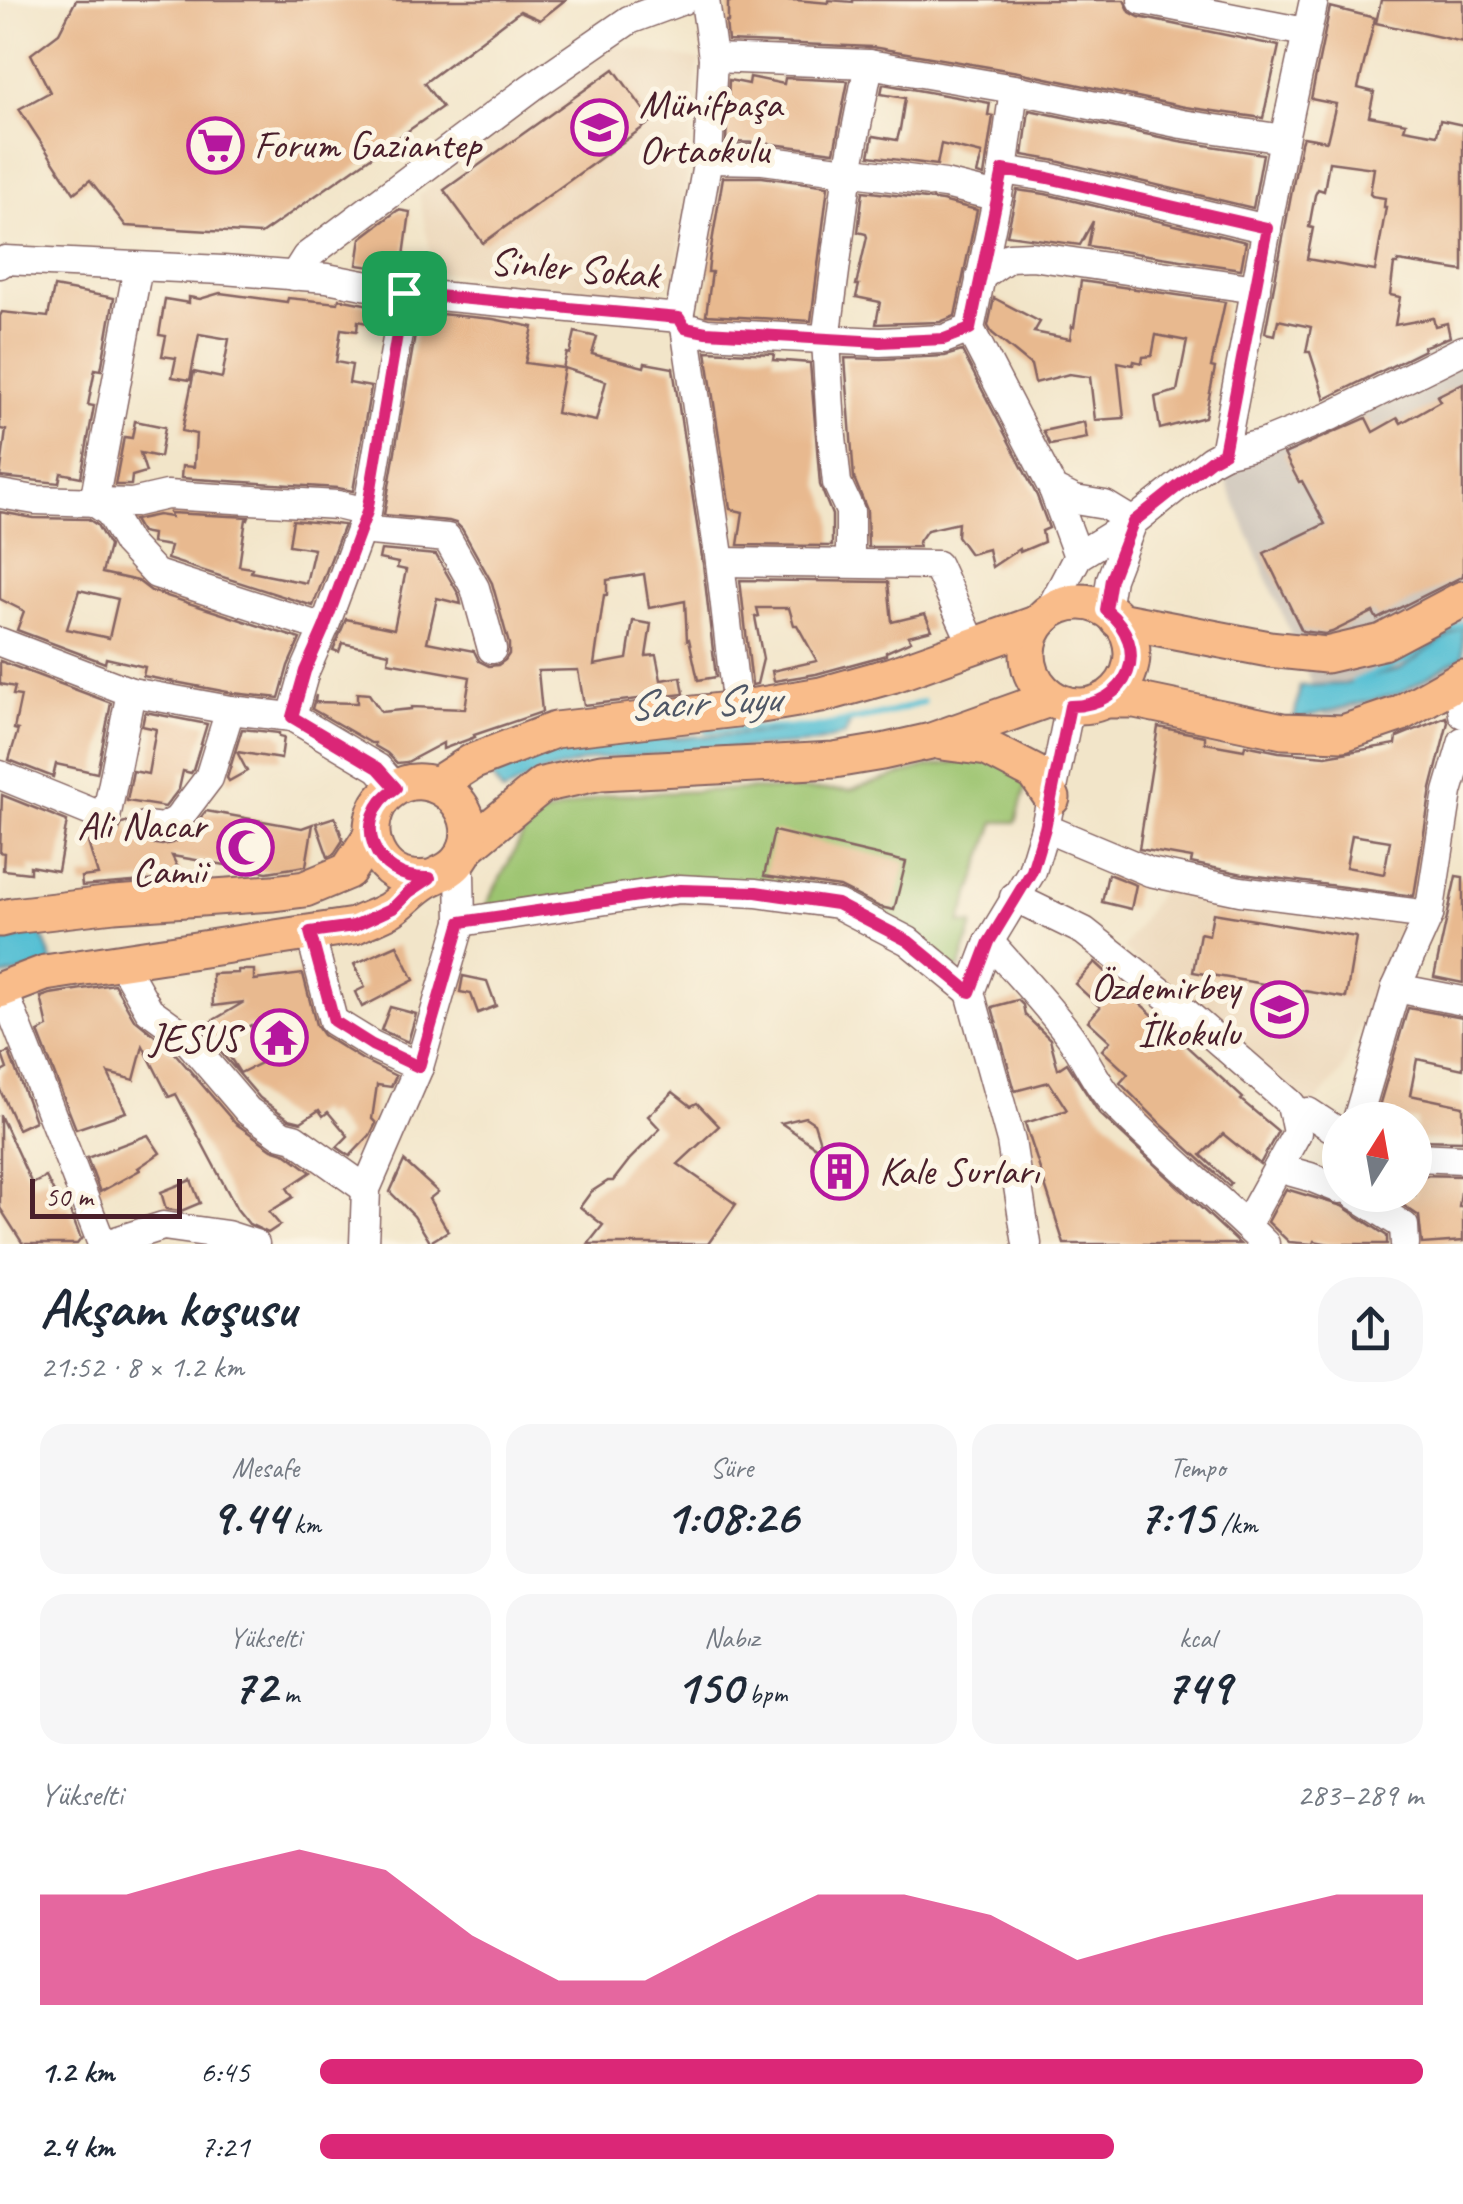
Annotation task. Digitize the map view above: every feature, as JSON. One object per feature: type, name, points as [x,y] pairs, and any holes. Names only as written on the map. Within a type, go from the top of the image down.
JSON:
[{"type":"main road","points":[[436,785],[472,762],[556,730],[737,709],[821,694],[892,675],[974,646],[1076,602],[1092,604],[1112,615],[1269,649],[1326,654],[1382,642],[1463,599]]},
{"type":"main road","points":[[1,989],[45,973],[354,926],[393,908],[542,785],[601,772],[834,760],[931,741],[1117,690],[1131,663],[1131,648],[1127,633],[1112,615]]},
{"type":"main road","points":[[1043,618],[1030,638],[1030,672],[1038,686],[1075,701],[1135,700],[1283,731],[1343,732],[1458,692]]},
{"type":"main road","points":[[931,741],[987,748],[1034,773],[1048,813]]},
{"type":"main road","points":[[417,782],[436,785],[459,801],[467,816],[469,832],[451,862],[414,879],[398,874],[376,852],[372,821],[378,806],[396,788],[417,782]]},
{"type":"main road","points":[[0,920],[114,904],[305,889],[348,871],[372,836]]},
{"type":"street","points":[[294,276],[306,257],[532,87],[629,20],[683,0]]},
{"type":"street","points":[[705,0],[714,58],[708,159],[682,322],[720,562],[737,709]]},
{"type":"street","points":[[1142,0],[1306,32]]},
{"type":"street","points":[[1224,453],[1314,0]]},
{"type":"street","points":[[714,58],[869,64],[1182,124],[1284,139]]},
{"type":"street","points":[[850,563],[850,511],[838,483],[826,340],[848,171],[869,64]]},
{"type":"street","points":[[1014,89],[1000,184],[970,329],[1052,490],[1078,556]]},
{"type":"street","points":[[708,159],[763,160],[945,184],[1000,184],[1048,178],[1267,228]]},
{"type":"street","points":[[980,277],[1009,256],[1032,256],[1256,289]]},
{"type":"street","name":"Sinler Sokak","points":[[0,264],[5,260],[327,278],[404,293],[682,322],[706,332],[880,342],[944,339],[970,329]]},
{"type":"street","points":[[94,502],[138,267]]},
{"type":"street","points":[[292,717],[305,671],[363,521],[404,293]]},
{"type":"street","points":[[1043,618],[1078,556],[1133,522],[1211,460],[1331,416],[1463,350]]},
{"type":"street","points":[[1052,490],[1075,500],[1105,505],[1133,522]]},
{"type":"street","points":[[0,494],[35,500],[94,502],[132,502],[167,495],[338,504],[363,521],[447,538],[476,588],[492,649]]},
{"type":"street","points":[[94,502],[110,513],[127,543],[156,574],[324,628]]},
{"type":"street","points":[[1112,615],[1111,579],[1133,522]]},
{"type":"street","points":[[720,562],[937,565],[974,646]]},
{"type":"street","points":[[0,642],[130,692],[292,717],[378,768],[396,788]]},
{"type":"street","points":[[0,775],[106,818],[130,692]]},
{"type":"street","points":[[970,992],[989,942],[1032,871],[1075,701]]},
{"type":"street","points":[[145,826],[164,828],[177,820],[210,778],[230,710]]},
{"type":"street","points":[[1362,1102],[1396,988],[1430,914],[1463,740]]},
{"type":"street","points":[[1048,813],[1150,872],[1240,891],[1430,914]]},
{"type":"street","points":[[364,1244],[366,1190],[419,1067],[461,922],[460,874],[451,862]]},
{"type":"street","points":[[461,922],[680,890],[756,892],[837,904],[908,941],[970,992],[1011,1140],[1028,1244]]},
{"type":"street","points":[[989,942],[1050,1008],[1109,1098],[1256,1234],[1278,1168],[1297,1133],[1292,1104],[1084,931],[1014,897]]},
{"type":"street","points":[[310,932],[334,1021],[372,1045],[419,1067]]},
{"type":"street","points":[[121,961],[150,1010],[182,1034],[248,1111],[282,1135],[294,1138],[366,1190]]},
{"type":"street","points":[[1396,988],[1463,1001]]},
{"type":"street","points":[[1,989],[104,1244],[163,1226],[227,1234],[254,1244]]},
{"type":"street","points":[[1308,1112],[1322,1121]]},
{"type":"street","points":[[1432,1158],[1463,1159]]},
{"type":"street","points":[[1278,1168],[1322,1181]]},
{"type":"street","points":[[1380,1212],[1404,1226],[1405,1244]]},
{"type":"shaded area","name":"Münifpaşa Ortaokulu","points":[[614,45],[699,60],[676,277],[652,295],[434,272],[419,195]]},
{"type":"shaded area","points":[[1463,337],[1463,687],[1331,729],[1216,458]]},
{"type":"shaded area","name":"Özdemirbey İlkokulu","points":[[1162,889],[1401,923],[1342,1071],[1308,1112],[1123,949]]},
{"type":"green space","points":[[988,757],[1030,772],[1016,822],[995,822],[960,923],[973,925],[959,970],[825,897],[485,907],[532,818],[607,795],[750,789],[850,790],[926,767]]},
{"type":"water","points":[[1463,626],[1463,656],[1400,693],[1294,720],[1300,686],[1345,684],[1400,669]]},
{"type":"water","points":[[850,723],[845,735],[814,743],[594,759],[538,774],[503,793],[489,774],[535,753],[613,741],[760,733]]},
{"type":"water","points":[[41,932],[54,966],[0,977],[0,942]]},
{"type":"building","name":"Forum Gaziantep","points":[[76,0],[565,0],[540,20],[520,11],[424,83],[442,107],[261,234],[126,226],[90,180],[74,193],[19,109],[50,92],[31,54],[59,33]]},
{"type":"building","points":[[1124,0],[1130,12],[1139,17],[1279,46],[1263,118],[1185,107],[872,47],[728,41],[728,2]]},
{"type":"building","points":[[1381,0],[1463,0],[1463,42],[1376,23]]},
{"type":"building","points":[[1330,7],[1375,18],[1358,88],[1374,92],[1369,116],[1406,123],[1404,129],[1437,135],[1440,120],[1463,125],[1463,271],[1398,261],[1394,264],[1390,295],[1400,297],[1395,325],[1433,318],[1435,326],[1447,323],[1450,337],[1423,347],[1424,350],[1325,399],[1310,352],[1306,352],[1311,327],[1278,320],[1275,335],[1265,333],[1301,143],[1303,137],[1327,141],[1336,104],[1311,99]],"holes":[[[1329,162],[1374,168],[1370,194],[1385,198],[1386,207],[1375,271],[1307,259],[1315,195],[1318,189],[1324,191]]]},
{"type":"building","points":[[614,69],[652,121],[483,243],[444,190]]},
{"type":"building","points":[[750,77],[784,84],[785,78],[848,81],[834,152],[726,142],[729,80],[749,84]]},
{"type":"building","points":[[883,84],[990,103],[988,115],[993,116],[984,176],[977,174],[982,154],[941,144],[937,165],[869,156],[873,136],[897,140],[900,129],[905,98],[881,94]]},
{"type":"building","points":[[1029,110],[1263,154],[1253,208],[1023,155]]},
{"type":"building","points":[[723,177],[762,177],[828,186],[811,321],[706,315],[712,272],[708,272],[710,254]]},
{"type":"building","points":[[1017,190],[1246,242],[1241,269],[1088,246],[1093,221],[1080,245],[1007,235]]},
{"type":"building","points":[[863,191],[942,201],[977,210],[955,316],[940,322],[876,324],[880,302],[856,297],[867,237],[858,232]]},
{"type":"building","points":[[398,210],[410,212],[402,271],[357,265],[361,238]]},
{"type":"building","points":[[1081,281],[1225,302],[1205,417],[1160,429],[1155,397],[1177,391],[1187,341],[1156,335],[1152,356],[1143,357],[1142,363],[1134,361],[1133,365],[1118,362],[1124,418],[1095,420],[1090,377],[1069,374],[1035,383],[1031,365],[988,326],[994,298],[1040,322],[1034,332],[1070,339]]},
{"type":"building","points":[[54,287],[114,298],[101,370],[95,369],[88,405],[94,406],[81,477],[61,473],[59,483],[0,477],[6,430],[0,429],[0,316],[2,312],[48,317]]},
{"type":"building","points":[[220,293],[287,302],[288,298],[338,303],[339,299],[385,308],[381,326],[358,321],[357,331],[341,329],[336,362],[352,365],[349,383],[371,387],[353,491],[181,478],[182,466],[194,467],[196,434],[182,431],[194,372],[222,378],[229,339],[199,334],[190,380],[172,377],[176,358],[162,356],[166,336],[159,335],[165,299],[189,303],[189,297],[200,299]]},
{"type":"building","points":[[419,312],[533,327],[525,363],[563,368],[575,332],[597,337],[592,354],[644,367],[645,363],[673,368],[716,677],[698,680],[687,640],[685,601],[649,608],[644,574],[607,580],[594,665],[627,659],[633,621],[651,624],[646,656],[656,655],[661,680],[681,677],[684,694],[584,705],[578,670],[538,671],[542,712],[443,749],[443,743],[407,762],[397,763],[375,743],[312,709],[316,695],[315,702],[357,703],[357,693],[369,694],[381,712],[411,707],[465,709],[470,677],[388,662],[389,653],[342,643],[339,652],[333,650],[346,619],[394,629],[406,570],[397,568],[398,563],[379,559],[381,550],[436,555],[459,595],[461,604],[437,598],[427,642],[474,651],[479,661],[489,666],[505,660],[509,644],[492,583],[462,529],[449,521],[384,515]],"holes":[[[564,368],[606,381],[596,421],[556,413]]]},
{"type":"building","points":[[706,351],[774,354],[773,360],[810,363],[820,485],[832,515],[832,546],[738,545],[743,512],[730,509]]},
{"type":"building","points":[[962,351],[1037,496],[1049,528],[1042,531],[1044,542],[1020,552],[1019,549],[992,567],[988,549],[970,554],[957,536],[958,523],[927,530],[919,547],[868,547],[867,510],[854,478],[845,358],[945,356]]},
{"type":"building","points":[[1463,383],[1463,576],[1377,619],[1373,612],[1325,634],[1302,631],[1264,553],[1325,524],[1284,454],[1366,418],[1373,432],[1398,418],[1401,423],[1440,401],[1437,396]]},
{"type":"building","points":[[135,421],[165,427],[160,457],[140,453],[146,472],[132,476],[131,485],[115,485],[124,437],[132,438]]},
{"type":"building","points":[[1084,422],[1087,438],[1050,445],[1043,431]]},
{"type":"building","points":[[0,512],[34,518],[88,519],[97,525],[109,546],[102,573],[138,581],[151,591],[300,639],[279,698],[233,693],[143,676],[145,667],[106,658],[105,663],[17,630],[24,611],[0,599]],"holes":[[[79,590],[118,599],[109,638],[67,629]]]},
{"type":"building","points":[[170,513],[249,517],[239,566],[306,583],[314,549],[289,545],[293,520],[344,525],[313,606],[167,559],[170,546],[151,543],[152,534],[141,532],[134,520],[158,515],[171,517]]},
{"type":"building","points":[[740,580],[888,582],[892,622],[925,614],[932,630],[908,636],[911,641],[886,655],[774,681],[772,671],[817,661],[794,625],[789,608],[757,608],[759,616],[755,617],[763,659],[757,684],[752,685]]},
{"type":"building","points":[[0,661],[111,703],[97,773],[56,764],[53,777],[9,760],[18,730],[14,729],[21,696],[13,695],[15,687],[0,684]]},
{"type":"building","points":[[145,712],[207,724],[193,770],[183,771],[179,789],[165,807],[127,801],[133,771],[148,774],[156,729],[142,726]]},
{"type":"building","points":[[1446,717],[1448,722],[1431,789],[1414,896],[1243,874],[1191,863],[1192,858],[1139,849],[1158,727],[1205,736],[1205,743],[1244,750],[1245,745],[1326,756],[1396,744],[1397,737]],"holes":[[[1352,835],[1390,841],[1384,874],[1346,867]]]},
{"type":"building","points":[[242,729],[279,733],[284,737],[281,759],[237,752],[247,771],[229,781],[227,778]]},
{"type":"building","points":[[2,795],[67,821],[58,871],[30,866],[30,873],[3,870]]},
{"type":"building","points":[[206,811],[302,828],[313,824],[306,866],[267,872],[172,856],[183,878],[82,886],[81,877],[98,875],[86,836],[111,835],[128,822],[135,841],[172,843],[186,835]]},
{"type":"building","points":[[335,817],[343,840],[328,857],[316,823]]},
{"type":"building","points":[[774,831],[906,862],[894,910],[840,887],[764,876]]},
{"type":"building","points":[[1108,874],[1136,885],[1131,909],[1102,902]]},
{"type":"building","points":[[1456,876],[1463,877],[1463,983],[1434,977]]},
{"type":"building","points":[[1213,913],[1356,937],[1346,998],[1193,972],[1200,933],[1209,935]]},
{"type":"building","points":[[397,945],[414,980],[362,1007],[355,992],[365,987],[354,964]]},
{"type":"building","points":[[1095,962],[1278,1131],[1260,1164],[1223,1134],[1201,1155],[1231,1183],[1229,1186],[1120,1083],[1128,1074],[1102,1050],[1110,1041],[1088,1021],[1100,1007],[1075,984]]},
{"type":"building","points":[[254,970],[254,980],[303,974],[316,1025],[323,1035],[396,1076],[391,1087],[377,1085],[372,1119],[376,1123],[350,1156],[337,1147],[348,1136],[328,1112],[323,1116],[319,1110],[301,1122],[289,1119],[260,1098],[200,1028],[244,1002],[213,1006],[212,974]],"holes":[[[251,1025],[256,1039],[293,1047],[240,1073],[220,1042]]]},
{"type":"building","points":[[463,976],[487,981],[496,1006],[478,1013],[471,994],[460,992]]},
{"type":"building","points":[[114,984],[134,1019],[173,1051],[235,1123],[311,1172],[287,1188],[293,1197],[269,1212],[280,1225],[268,1233],[249,1224],[237,1209],[176,1094],[169,1097],[143,1046],[134,1080],[108,1073],[126,1112],[76,1129],[38,1032],[48,1027],[41,997]]},
{"type":"building","points":[[1018,1000],[1025,1015],[1050,1039],[1058,1069],[1067,1063],[1099,1113],[1240,1244],[1064,1244],[1025,1123],[1067,1110],[1049,1082],[1015,1091],[992,1007]]},
{"type":"building","points":[[390,1007],[416,1014],[408,1042],[381,1030]]},
{"type":"building","points":[[1408,1008],[1463,1018],[1463,1069],[1417,1059],[1410,1095],[1463,1106],[1463,1141],[1432,1140],[1432,1102],[1380,1102]]},
{"type":"building","points":[[9,1052],[35,1121],[18,1129],[0,1090],[0,1073],[7,1069],[2,1055]]},
{"type":"building","points":[[673,1092],[691,1106],[697,1103],[719,1126],[678,1164],[736,1204],[708,1244],[588,1244],[603,1225],[580,1207],[591,1192],[613,1181],[660,1129],[648,1116]]},
{"type":"building","points":[[0,1115],[32,1184],[46,1177],[62,1208],[68,1206],[81,1239],[77,1244],[23,1244],[0,1208]]},
{"type":"building","points":[[805,1117],[814,1123],[823,1152],[781,1123]]},
{"type":"building","points":[[148,1135],[160,1153],[140,1170],[100,1192],[87,1158]]},
{"type":"building","points":[[404,1161],[438,1192],[429,1199],[448,1231],[430,1242],[414,1216],[390,1192]]},
{"type":"building","points":[[1432,1175],[1463,1176],[1459,1207],[1463,1207],[1463,1241],[1422,1244],[1419,1216],[1413,1212],[1432,1212]]},
{"type":"building","points":[[191,1180],[200,1203],[181,1211],[166,1209],[161,1192]]},
{"type":"building","points":[[1286,1189],[1322,1200],[1322,1212],[1351,1212],[1387,1236],[1387,1244],[1289,1242],[1268,1222]]},
{"type":"waterway","name":"Sacır Suyu","points":[[1354,682],[1405,660],[1463,624]]},
{"type":"waterway","name":"Sacır Suyu","points":[[707,730],[818,727],[923,702]]},
{"type":"place","name":"Münifpaşa Ortaokulu","points":[[600,127]]},
{"type":"place","name":"Forum Gaziantep","points":[[215,145]]},
{"type":"place","name":"Ali Nacar Camii","points":[[245,848]]},
{"type":"place","name":"Özdemirbey İlkokulu","points":[[1279,1010]]},
{"type":"place","name":"JESUS","points":[[279,1038]]},
{"type":"place","name":"Kale Surları","points":[[840,1171]]},
{"type":"route","points":[[1003,170],[1267,228],[1224,453],[1133,522],[1111,579],[1106,610],[1127,633],[1131,663],[1126,678],[1104,700],[1088,706],[1070,706],[1045,828],[1032,871],[989,942],[970,992],[908,941],[837,904],[756,892],[680,890],[461,922],[419,1067],[372,1045],[334,1021],[310,932],[354,926],[393,908],[430,878],[398,874],[376,852],[372,821],[378,806],[396,788],[378,768],[292,717],[305,671],[367,512],[404,293],[679,318],[685,328],[706,332],[880,342],[944,339],[970,329],[1003,170]]}]
